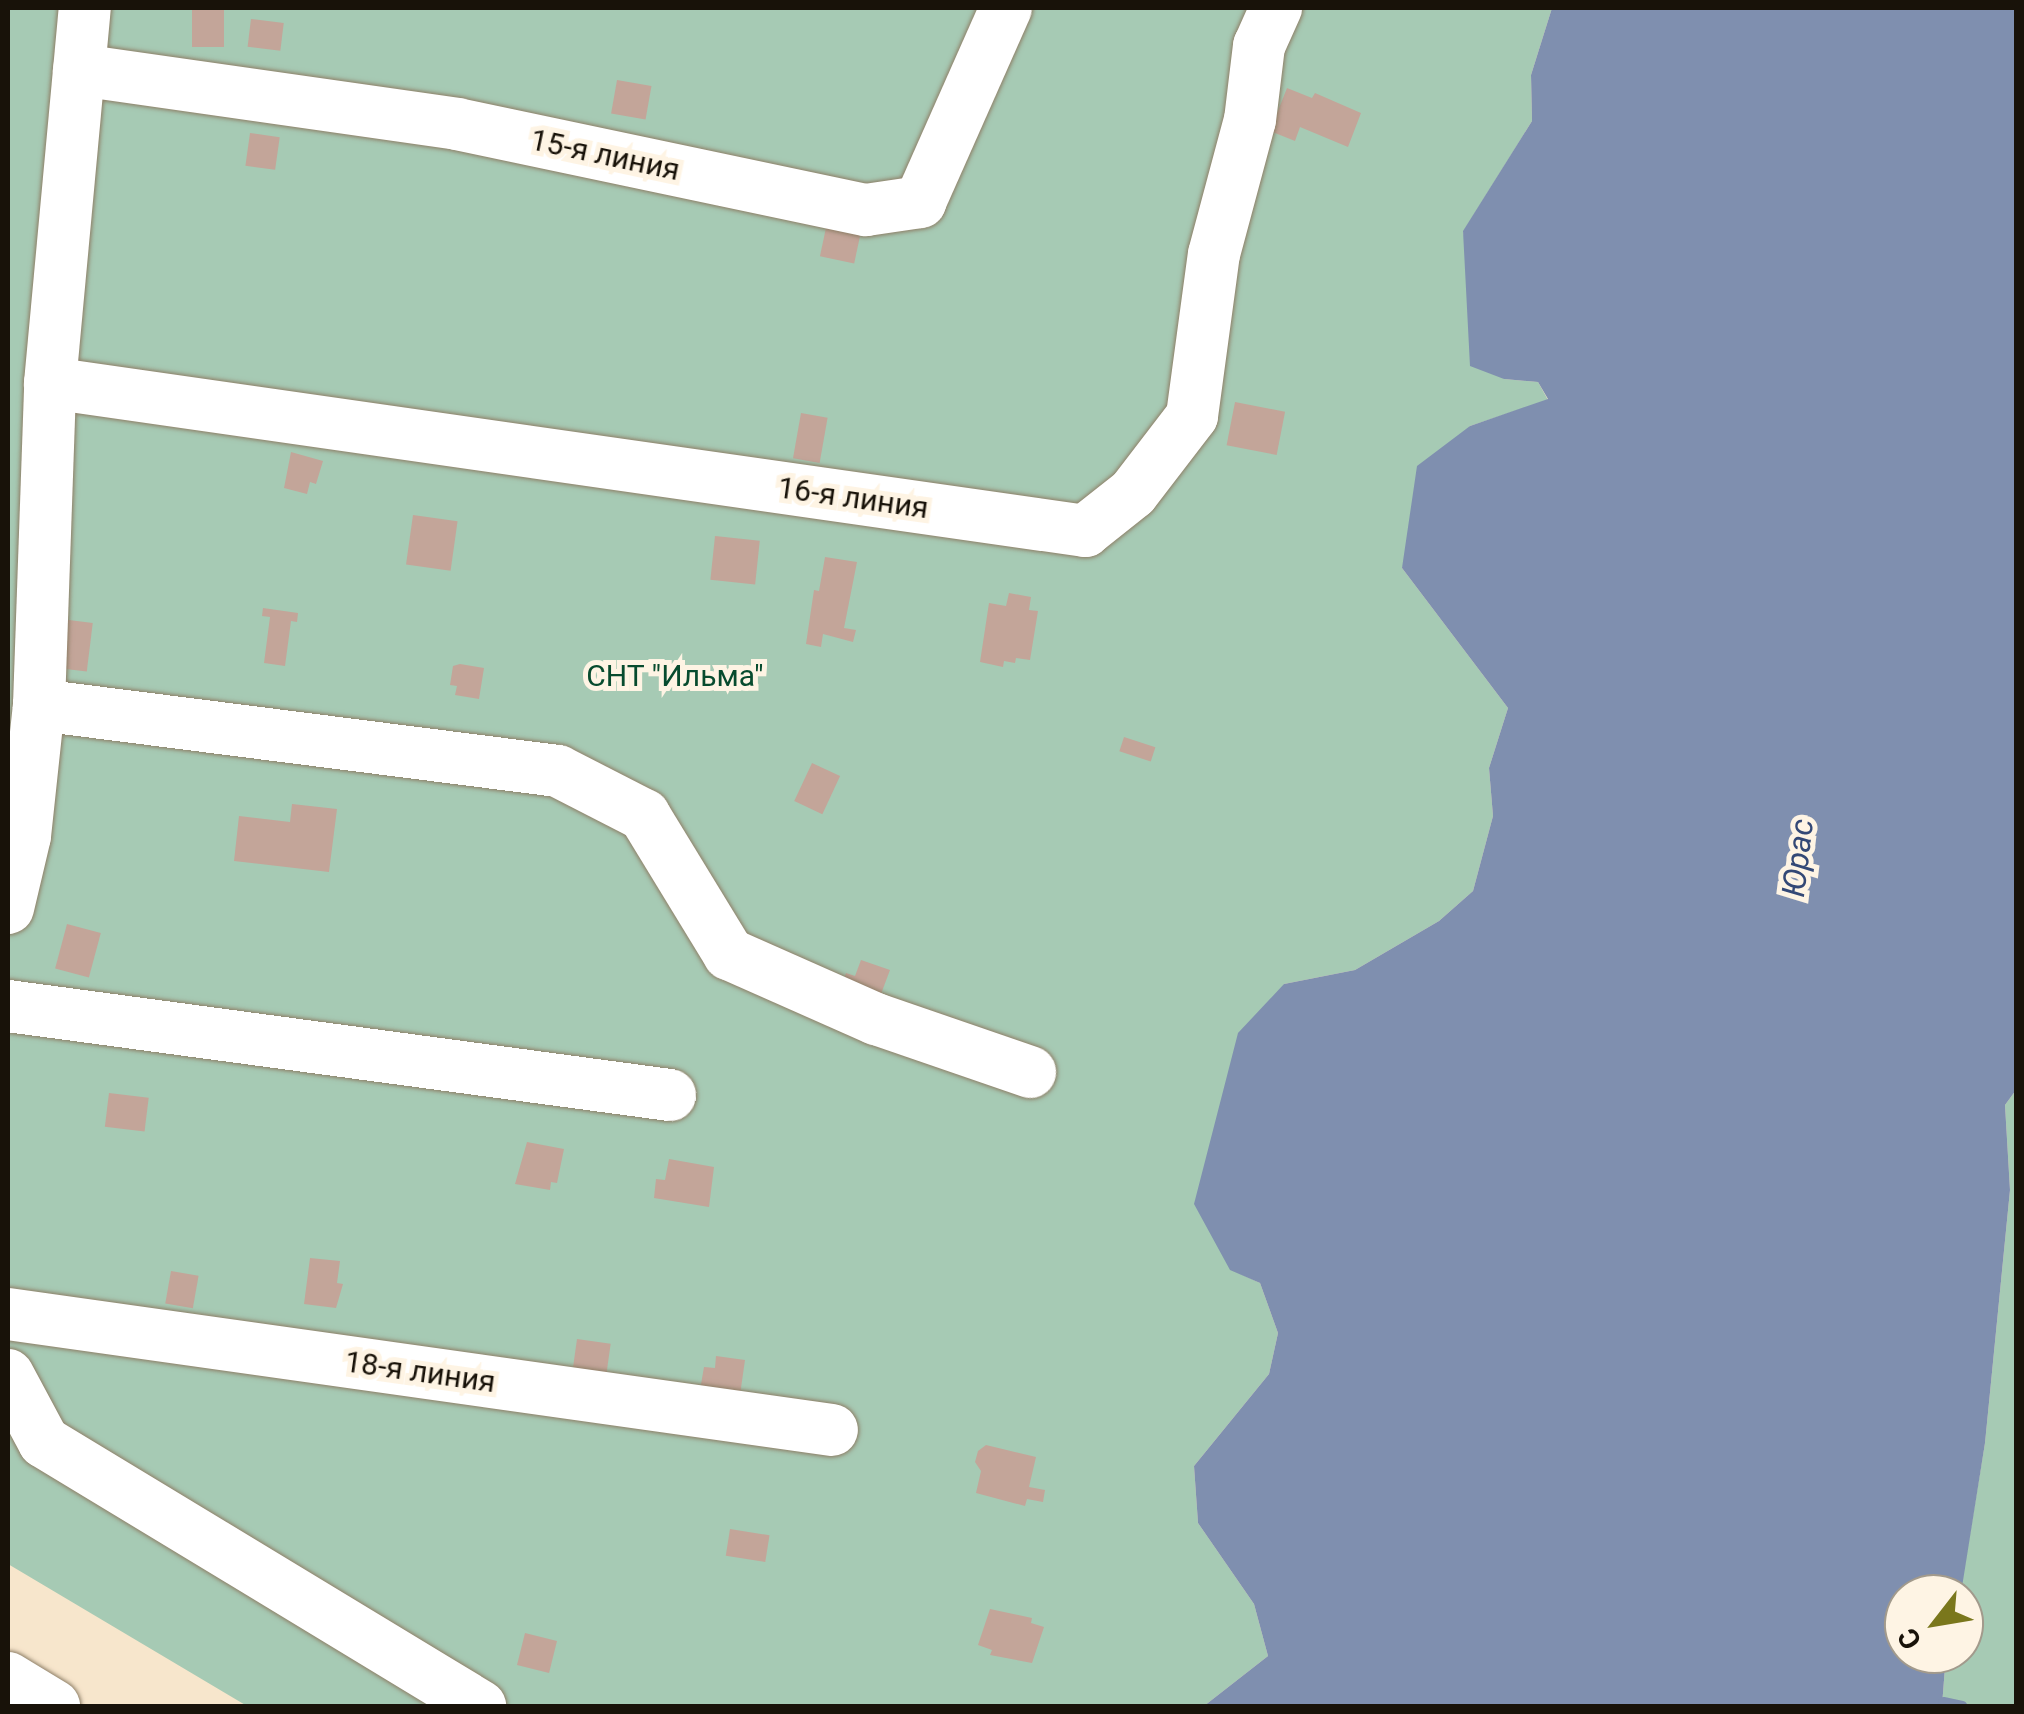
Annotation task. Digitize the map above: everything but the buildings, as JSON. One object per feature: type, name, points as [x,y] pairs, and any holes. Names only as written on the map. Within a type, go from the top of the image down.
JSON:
[{"type":"street","points":[[8,908],[24,836],[38,706],[50,383],[85,8]]},
{"type":"street","name":"15-я линия","points":[[78,70],[457,124],[866,210],[920,202],[1006,8]]},
{"type":"street","name":"16-я линия","points":[[50,383],[1085,531],[1133,493],[1192,416],[1214,254],[1250,120],[1260,46],[1276,8]]},
{"type":"street","points":[[38,706],[558,771],[644,815],[729,954],[876,1020],[1030,1072]]},
{"type":"street","points":[[8,1006],[670,1095]]},
{"type":"street","name":"18-я линия","points":[[8,1314],[832,1430]]},
{"type":"street","points":[[8,1375],[44,1442],[480,1706]]},
{"type":"street","points":[[8,1678],[54,1706]]},
{"type":"green space","name":"СНТ \"Ильма\"","points":[[8,8],[1552,8],[1531,75],[1532,121],[1463,232],[1504,379],[1538,382],[1548,400],[1470,426],[1402,568],[1508,708],[1489,768],[1493,816],[1473,891],[1439,921],[1355,970],[1284,984],[1230,1269],[1260,1283],[1278,1333],[1269,1374],[1194,1466],[1198,1523],[1254,1604],[1268,1656],[1204,1706],[247,1706],[8,1564]]},
{"type":"green space","points":[[2016,1090],[2016,1706],[1942,1706],[1944,1674],[1984,1674],[1984,1574],[1963,1574],[1985,1443],[2010,1190],[2005,1105]]},
{"type":"water","name":"Юрас","points":[[1552,8],[2016,8],[2016,1090],[2005,1105],[2010,1190],[1985,1443],[1964,1574],[1884,1574],[1884,1674],[1944,1674],[1942,1706],[1204,1706],[1268,1656],[1254,1604],[1198,1523],[1194,1466],[1269,1374],[1278,1333],[1260,1283],[1230,1270],[1194,1204],[1238,1033],[1284,984],[1355,970],[1439,921],[1473,891],[1493,816],[1489,768],[1508,708],[1402,568],[1417,466],[1470,426],[1548,399],[1538,382],[1504,379],[1470,366],[1463,231],[1532,121],[1531,75]]},
{"type":"waterway","points":[[1943,1702],[1962,1706]]}]
